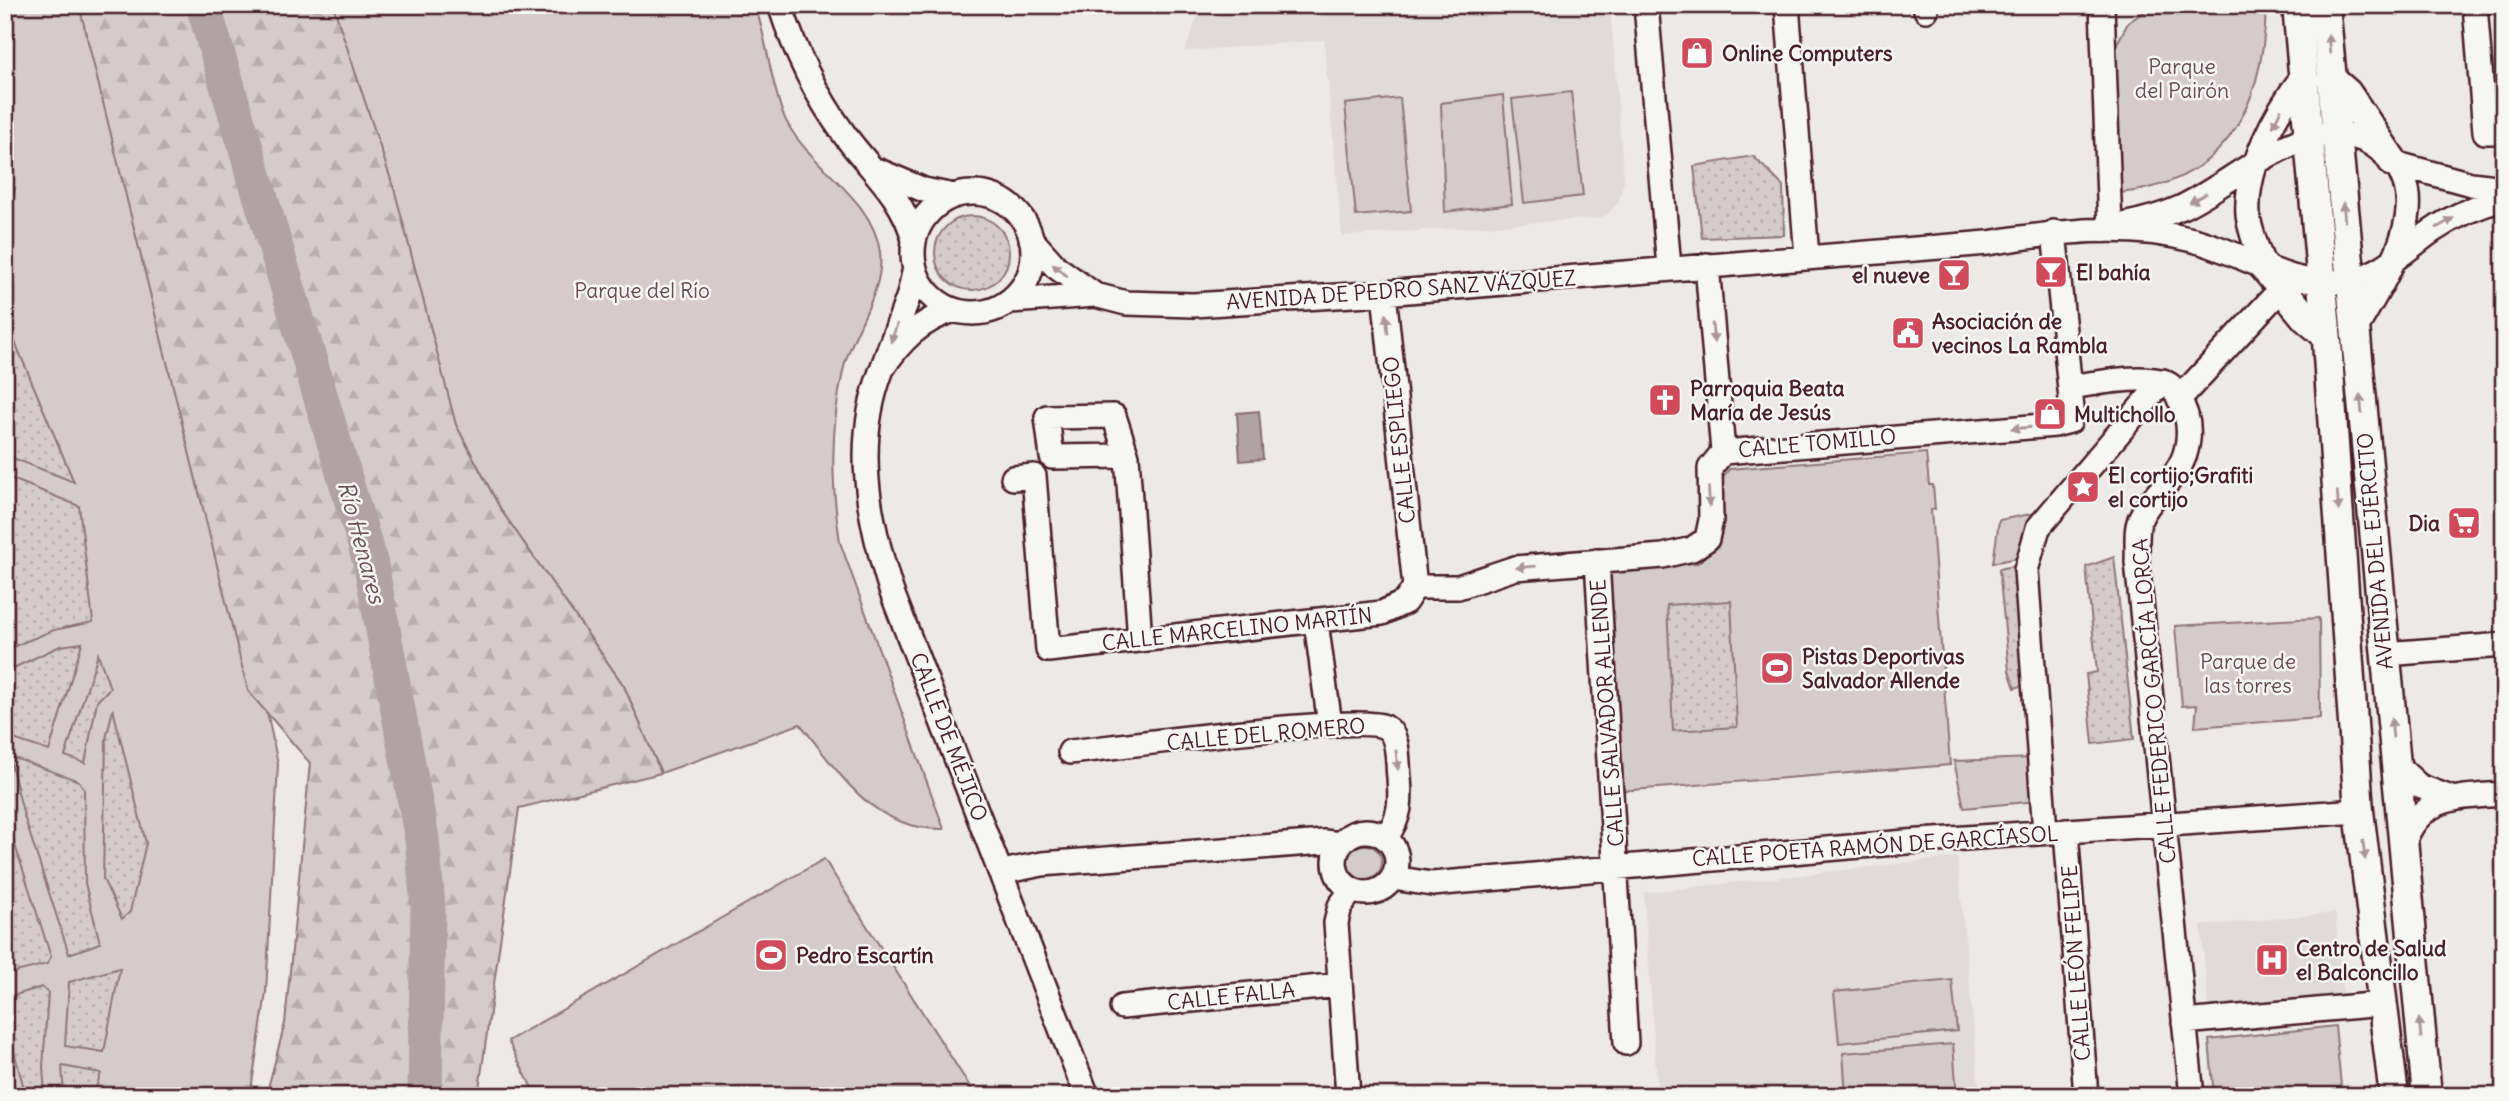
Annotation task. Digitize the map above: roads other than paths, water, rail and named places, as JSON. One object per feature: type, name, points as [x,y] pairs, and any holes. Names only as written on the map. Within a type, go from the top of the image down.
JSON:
[{"type":"main road","name":"AVENIDA DEL EJÉRCITO","points":[[2297,5],[2303,76],[2323,135],[2350,280],[2427,1096]]},
{"type":"main road","name":"AVENIDA DEL EJÉRCITO","points":[[2325,5],[2332,79],[2323,135],[2321,282],[2359,811],[2394,1096]]},
{"type":"main road","points":[[2332,79],[2347,93],[2394,163]]},
{"type":"main road","points":[[2264,267],[2281,289],[2326,335]]},
{"type":"street","points":[[780,5],[794,50],[814,87],[846,136],[876,169],[901,207],[915,240]]},
{"type":"street","points":[[1646,5],[1669,267]]},
{"type":"street","points":[[1787,5],[1807,257]]},
{"type":"street","points":[[2102,5],[2110,228]]},
{"type":"street","points":[[2475,5],[2485,132],[2504,132]]},
{"type":"street","points":[[2264,267],[2248,217],[2248,197],[2256,164],[2286,98],[2303,76]]},
{"type":"street","points":[[2323,135],[2359,138],[2394,163],[2471,184],[2504,188]]},
{"type":"street","name":"AVENIDA DE PEDRO SANZ VÁZQUEZ","points":[[1010,301],[1095,295],[1126,303],[1193,305],[1384,293],[1669,267],[1988,243],[2054,232],[2110,228],[2179,208],[2276,150],[2323,135]]},
{"type":"street","points":[[2354,332],[2393,261],[2407,228],[2408,204],[2404,181],[2394,163]]},
{"type":"street","points":[[876,169],[924,190],[954,196],[982,194],[1008,204],[1019,214],[1031,239],[1033,253],[1027,279],[1010,301],[983,313],[954,310],[929,294],[915,268],[915,240],[919,228],[933,208],[954,196]]},
{"type":"street","points":[[2393,261],[2432,231],[2470,208],[2504,199]]},
{"type":"street","name":"AVENIDA DE PEDRO SANZ VÁZQUEZ","points":[[2110,228],[2194,240],[2286,275],[2321,282],[2350,280],[2393,261]]},
{"type":"street","name":"CALLE TOMILLO","points":[[1415,587],[1458,587],[1515,568],[1663,556],[1692,550],[1707,539],[1711,520],[1710,468],[1723,452],[2055,425],[2070,421],[2070,387],[2054,232]]},
{"type":"street","name":"AVENIDA DE PEDRO SANZ VÁZQUEZ","points":[[1031,239],[1056,267],[1095,295]]},
{"type":"street","points":[[1707,265],[1723,452]]},
{"type":"street","name":"CALLE DE MÉJICO","points":[[915,268],[909,295],[869,409],[865,484],[874,536],[891,590],[1087,1096]]},
{"type":"street","points":[[2070,387],[2127,380],[2163,381],[2179,398],[2281,289]]},
{"type":"street","name":"CALLE ESPLIEGO","points":[[1384,293],[1415,587]]},
{"type":"street","name":"CALLE DE MÉJICO","points":[[882,369],[911,332],[940,314],[954,310]]},
{"type":"street","name":"CALLE LEÓN FELIPE","points":[[2086,1096],[2026,570],[2038,528],[2163,381]]},
{"type":"street","name":"CALLE FEDERICO GARCÍA LORCA","points":[[2179,398],[2187,418],[2186,453],[2164,487],[2146,506],[2138,523],[2137,562],[2192,1096]]},
{"type":"street","points":[[1127,456],[1140,640]]},
{"type":"street","name":"CALLE MARCELINO MARTÍN","points":[[1013,478],[1034,476],[1048,650],[1382,613],[1405,602],[1415,587]]},
{"type":"street","name":"CALLE SALVADOR ALLENDE","points":[[1597,561],[1626,1043]]},
{"type":"street","points":[[1316,622],[1330,725]]},
{"type":"street","points":[[2385,654],[2504,645]]},
{"type":"street","name":"CALLE DEL ROMERO","points":[[1070,752],[1330,725],[1377,724],[1392,734],[1401,801],[1400,812],[1386,837]]},
{"type":"street","points":[[2395,764],[2419,786],[2451,798]]},
{"type":"street","points":[[2403,846],[2407,830],[2420,814],[2451,798],[2504,794]]},
{"type":"street","name":"CALLE POETA RAMÓN DE GARCÍASOL","points":[[1393,878],[1432,884],[1617,866],[2359,811]]},
{"type":"street","points":[[1361,831],[1386,837],[1397,856],[1393,878],[1379,891],[1370,893],[1352,890],[1339,878],[1335,870],[1334,861],[1340,844],[1361,831]]},
{"type":"street","points":[[1002,872],[1042,864],[1324,842],[1340,844]]},
{"type":"street","points":[[1348,1096],[1337,914],[1352,890]]},
{"type":"street","name":"CALLE FALLA","points":[[1122,1007],[1340,985]]},
{"type":"street","points":[[2185,1022],[2382,1004]]},
{"type":"waterway","name":"Río Henares","points":[[203,5],[371,565],[422,839],[428,907],[425,1096]]},
{"type":"place","name":"Online Computers","points":[[1697,53]]},
{"type":"place","name":"El bahía","points":[[2051,272]]},
{"type":"place","name":"el nueve","points":[[1954,275]]},
{"type":"place","name":"Asociación de vecinos La Rambla","points":[[1908,333]]},
{"type":"place","name":"Parroquia Beata María de Jesús","points":[[1665,400]]},
{"type":"place","name":"Multichollo","points":[[2050,414]]},
{"type":"place","name":"El cortijo;Grafiti el cortijo","points":[[2083,487]]},
{"type":"place","name":"Dia","points":[[2464,523]]},
{"type":"place","name":"Pistas Deportivas Salvador Allende","points":[[1777,668]]},
{"type":"place","name":"Pedro Escartín","points":[[771,955]]},
{"type":"place","name":"Centro de Salud el Balconcillo","points":[[2272,960]]},
{"type":"park label","name":"Parque del Pairón","points":[[2182,78]]},
{"type":"park label","name":"Parque del Río","points":[[642,290]]},
{"type":"park label","name":"Parque de las torres","points":[[2248,673]]}]
